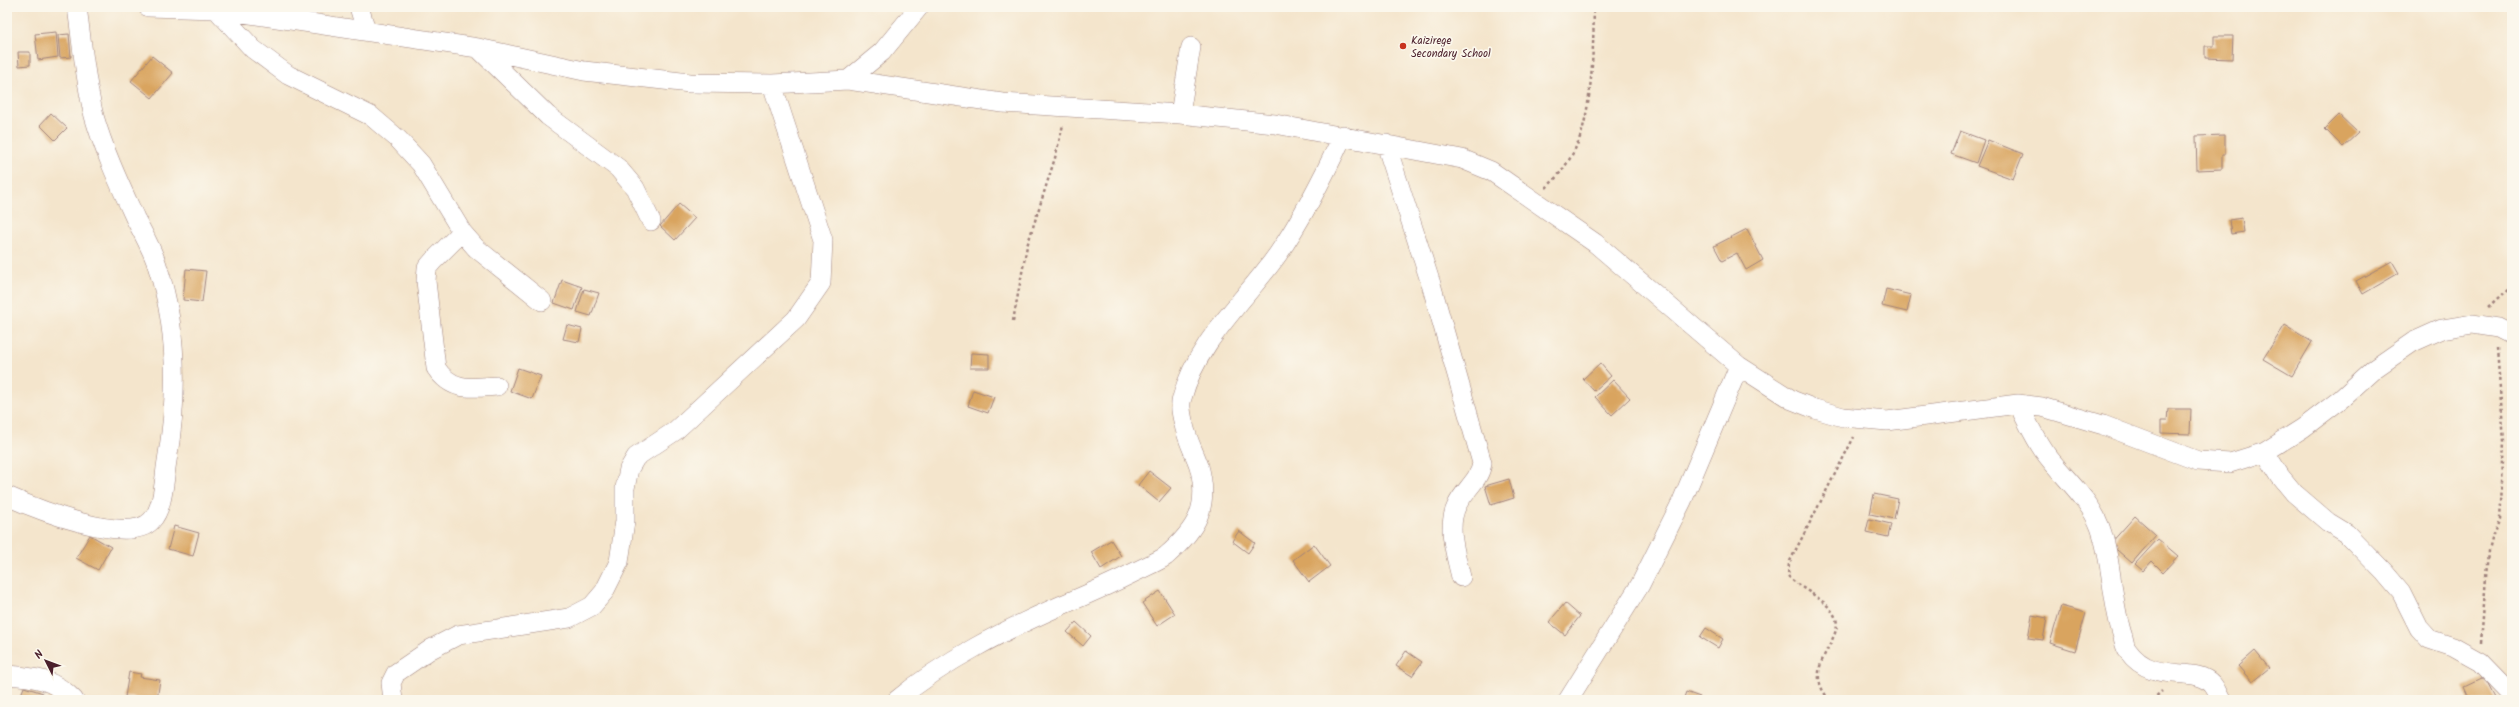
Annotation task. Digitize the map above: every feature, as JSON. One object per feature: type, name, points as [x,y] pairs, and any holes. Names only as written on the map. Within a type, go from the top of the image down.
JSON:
[{"type":"street","points":[[7,496],[75,522],[119,530],[140,527],[151,521],[159,505],[170,443],[175,363],[172,323],[157,264],[121,186],[95,116],[86,79],[77,7]]},
{"type":"street","points":[[148,7],[216,9],[366,30],[478,48],[592,72],[690,83],[772,84],[848,80],[1002,103],[1126,112],[1180,114],[1275,124],[1344,135],[1462,159],[1491,171],[1535,200],[1595,243],[1739,366],[1804,405],[1843,417],[1887,421],[2018,404],[2042,407],[2103,425],[2198,461],[2230,462],[2265,452],[2303,428],[2341,399],[2374,369],[2413,342],[2442,329],[2472,324],[2505,332]]},
{"type":"street","points":[[359,7],[366,30]]},
{"type":"street","points":[[848,80],[882,52],[919,7]]},
{"type":"street","points":[[216,9],[253,49],[288,75],[371,116],[398,139],[421,164],[462,232],[476,248],[542,301]]},
{"type":"street","points":[[1180,114],[1191,47]]},
{"type":"street","points":[[478,48],[548,116],[618,168],[635,188],[651,221]]},
{"type":"street","points":[[393,700],[391,683],[396,673],[431,648],[458,635],[569,618],[592,606],[604,592],[620,562],[626,521],[624,488],[628,470],[636,458],[675,431],[790,324],[821,283],[823,240],[772,84]]},
{"type":"street","points":[[897,700],[977,648],[1031,619],[1113,583],[1165,557],[1187,534],[1198,520],[1205,495],[1182,416],[1181,401],[1189,373],[1201,352],[1278,254],[1324,178],[1344,135]]},
{"type":"street","points":[[1386,144],[1431,284],[1482,463],[1479,474],[1457,504],[1452,520],[1454,547],[1461,577]]},
{"type":"street","points":[[462,232],[427,268],[426,281],[431,313],[434,360],[442,378],[453,385],[470,389],[497,386]]},
{"type":"street","points":[[1568,700],[1640,585],[1682,501],[1739,366]]},
{"type":"street","points":[[2018,404],[2043,450],[2088,504],[2100,527],[2109,563],[2118,622],[2128,651],[2144,666],[2162,674],[2193,675],[2205,678],[2213,684],[2221,700]]},
{"type":"street","points":[[2265,452],[2280,476],[2294,493],[2328,522],[2346,534],[2388,577],[2401,592],[2419,628],[2429,639],[2453,647],[2480,662],[2512,695]]},
{"type":"street","points":[[7,674],[37,678],[49,682],[61,687],[74,700]]},
{"type":"path","points":[[1535,200],[1561,173],[1576,148],[1586,111],[1593,53],[1594,7]]},
{"type":"path","points":[[1013,321],[1027,246],[1055,158],[1067,107]]},
{"type":"path","points":[[2472,324],[2512,286]]},
{"type":"path","points":[[2480,662],[2488,551],[2491,539],[2500,519],[2504,441],[2497,364],[2505,332]]},
{"type":"path","points":[[1830,700],[1824,694],[1819,682],[1820,668],[1835,633],[1836,621],[1819,598],[1795,584],[1788,576],[1789,563],[1817,512],[1863,419]]},
{"type":"building","points":[[56,32],[58,57],[38,60],[35,34]]},
{"type":"building","points":[[69,34],[71,57],[60,58],[58,35]]},
{"type":"building","points":[[2214,36],[2233,36],[2232,59],[2205,58],[2205,46],[2214,46]]},
{"type":"building","points":[[18,52],[30,52],[30,65],[19,66]]},
{"type":"building","points":[[152,56],[173,73],[152,98],[131,81]]},
{"type":"building","points":[[51,113],[67,128],[55,140],[40,125]]},
{"type":"building","points":[[2339,115],[2358,133],[2343,147],[2325,129]]},
{"type":"building","points":[[1960,131],[1984,140],[1976,163],[1951,154]]},
{"type":"building","points":[[2225,135],[2225,155],[2222,155],[2222,169],[2197,170],[2196,136]]},
{"type":"building","points":[[1988,140],[2023,154],[2013,179],[1977,166]]},
{"type":"building","points":[[679,204],[695,218],[675,240],[660,226]]},
{"type":"building","points":[[2242,218],[2244,232],[2231,234],[2229,220]]},
{"type":"building","points":[[1747,229],[1763,260],[1746,270],[1737,253],[1722,261],[1714,246]]},
{"type":"building","points":[[2392,261],[2399,273],[2363,294],[2356,281]]},
{"type":"building","points":[[186,269],[206,271],[202,302],[183,300]]},
{"type":"building","points":[[562,280],[582,287],[574,310],[554,303]]},
{"type":"building","points":[[584,289],[599,293],[591,316],[577,312]]},
{"type":"building","points":[[1886,289],[1911,295],[1907,312],[1882,306]]},
{"type":"building","points":[[567,325],[582,329],[579,342],[563,339]]},
{"type":"building","points":[[2285,325],[2312,342],[2292,376],[2263,359]]},
{"type":"building","points":[[971,353],[989,354],[989,368],[970,368]]},
{"type":"building","points":[[1600,363],[1611,376],[1594,391],[1583,379]]},
{"type":"building","points":[[518,368],[541,376],[532,399],[510,391]]},
{"type":"building","points":[[1613,380],[1630,398],[1612,415],[1595,397]]},
{"type":"building","points":[[973,390],[994,397],[988,413],[968,406]]},
{"type":"building","points":[[2168,409],[2191,409],[2190,434],[2161,433],[2161,421],[2167,421]]},
{"type":"building","points":[[1149,471],[1171,488],[1159,502],[1138,485]]},
{"type":"building","points":[[1509,479],[1514,498],[1491,505],[1485,486]]},
{"type":"building","points":[[1874,494],[1898,499],[1894,519],[1870,514]]},
{"type":"building","points":[[2135,516],[2156,535],[2132,563],[2110,544]]},
{"type":"building","points":[[1869,519],[1891,524],[1888,537],[1866,532]]},
{"type":"building","points":[[174,526],[199,533],[193,556],[168,549]]},
{"type":"building","points":[[1239,531],[1255,543],[1248,553],[1232,541]]},
{"type":"building","points":[[90,535],[111,547],[98,570],[76,558]]},
{"type":"building","points":[[2158,539],[2178,556],[2163,572],[2152,561],[2143,571],[2135,564]]},
{"type":"building","points":[[1111,540],[1121,556],[1101,569],[1091,552]]},
{"type":"building","points":[[1314,544],[1330,566],[1309,582],[1293,560]]},
{"type":"building","points":[[1160,591],[1175,614],[1157,626],[1142,603]]},
{"type":"building","points":[[1565,603],[1580,616],[1565,635],[1549,622]]},
{"type":"building","points":[[2061,606],[2086,613],[2075,651],[2050,643]]},
{"type":"building","points":[[2032,615],[2047,618],[2043,640],[2028,638]]},
{"type":"building","points":[[1076,622],[1091,636],[1083,646],[1067,632]]},
{"type":"building","points":[[1706,628],[1723,639],[1718,648],[1700,637]]},
{"type":"building","points":[[1406,651],[1422,662],[1412,676],[1396,666]]},
{"type":"building","points":[[2255,651],[2269,668],[2252,682],[2238,666]]},
{"type":"building","points":[[129,672],[141,674],[140,677],[160,680],[157,700],[125,697]]},
{"type":"building","points":[[2484,677],[2496,700],[2469,700],[2463,687]]},
{"type":"building","points":[[24,687],[43,693],[41,700],[19,700]]},
{"type":"building","points":[[1686,692],[1700,697],[1699,700],[1683,700]]},
{"type":"building","points":[[50,695],[60,699],[60,700],[49,700]]},
{"type":"place","name":"Kaizirege Secondary School","points":[[1403,46]]}]
